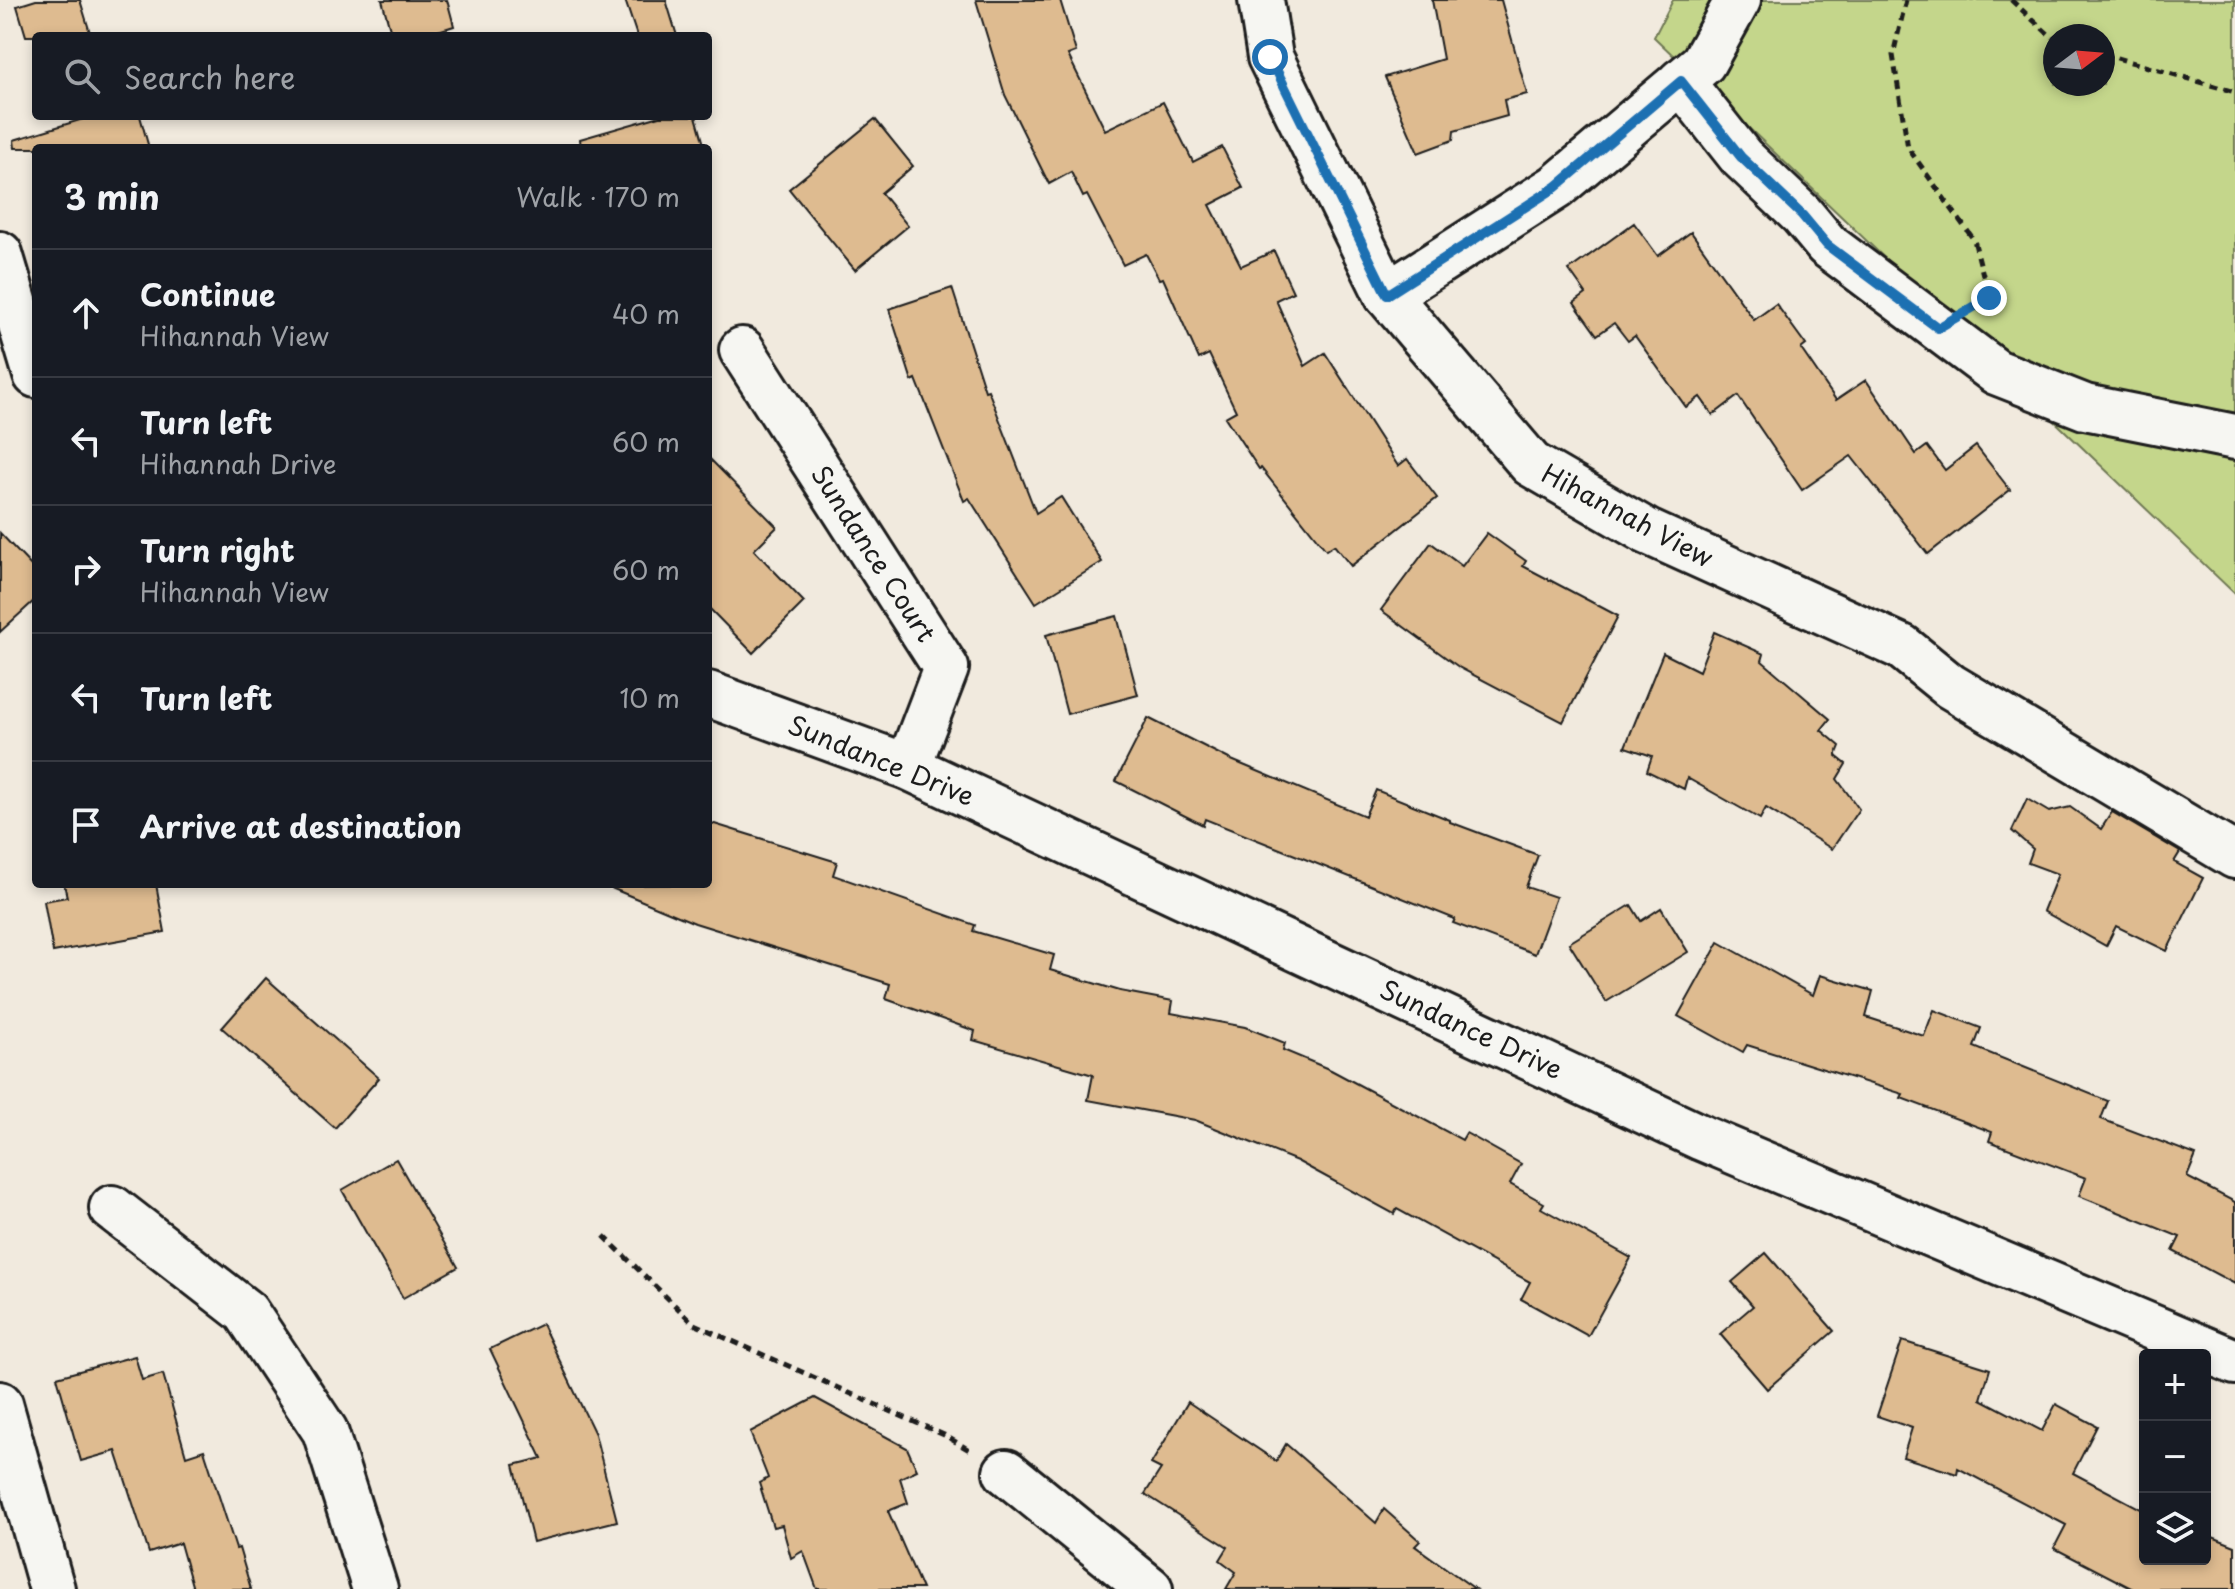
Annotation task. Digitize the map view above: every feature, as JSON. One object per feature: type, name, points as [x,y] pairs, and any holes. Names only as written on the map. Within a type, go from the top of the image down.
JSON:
[{"type":"street","name":"Hihannah View","points":[[1261,0],[1270,57],[1387,295],[1531,464],[1648,532],[1902,647],[1950,686],[2235,856]]},
{"type":"street","points":[[1387,295],[1556,187],[1703,63],[1738,0]]},
{"type":"street","points":[[1681,81],[1741,157],[1802,215],[1827,245],[1996,372],[2085,407],[2235,437]]},
{"type":"street","points":[[0,254],[32,362]]},
{"type":"street","name":"Sundance Court","points":[[742,350],[946,668],[908,767]]},
{"type":"street","name":"Sundance Drive","points":[[712,695],[908,767],[1702,1138],[2235,1362]]},
{"type":"street","points":[[112,1208],[246,1312],[325,1431],[375,1589]]},
{"type":"street","points":[[0,1404],[52,1589]]},
{"type":"street","points":[[1006,1472],[1150,1589]]},
{"type":"path","points":[[1906,0],[1893,55],[1908,148],[1974,240],[1989,298],[1938,328]]},
{"type":"path","points":[[2011,0],[2043,29]]},
{"type":"path","points":[[2115,57],[2235,92]]},
{"type":"path","points":[[604,1236],[694,1324],[944,1435],[1006,1472]]},
{"type":"green space","points":[[1673,0],[2235,0],[2235,594],[1654,37]]},
{"type":"building","points":[[36,0],[80,0],[90,32],[32,32],[32,36],[26,36],[17,6]]},
{"type":"building","points":[[382,0],[447,0],[454,26],[438,32],[391,32]]},
{"type":"building","points":[[625,0],[666,0],[676,32],[636,32]]},
{"type":"building","points":[[976,0],[1060,0],[1076,52],[1068,55],[1105,130],[1163,102],[1193,162],[1222,147],[1243,188],[1210,205],[1241,266],[1274,251],[1293,292],[1276,300],[1305,366],[1325,353],[1398,466],[1407,459],[1437,498],[1351,566],[1334,545],[1326,550],[1259,469],[1225,417],[1236,411],[1209,354],[1199,359],[1163,278],[1159,279],[1146,254],[1123,265],[1087,195],[1083,197],[1071,172],[1049,184],[1005,95]]},
{"type":"building","points":[[1432,0],[1501,0],[1527,94],[1504,100],[1507,116],[1454,131],[1453,140],[1418,153],[1385,77],[1443,59]]},
{"type":"building","points":[[875,119],[913,166],[881,193],[908,226],[855,270],[789,189]]},
{"type":"building","points":[[80,120],[141,120],[148,144],[32,144],[32,148],[15,148],[14,140]]},
{"type":"building","points":[[646,120],[697,120],[704,144],[581,144],[580,139]]},
{"type":"building","points":[[1634,223],[1658,256],[1691,232],[1754,320],[1776,304],[1806,345],[1801,349],[1836,400],[1866,380],[1916,454],[1927,446],[1945,470],[1976,446],[2010,490],[1928,554],[1851,456],[1802,490],[1738,396],[1713,415],[1700,397],[1686,407],[1635,336],[1628,341],[1614,323],[1597,335],[1574,303],[1586,294],[1569,270]]},
{"type":"building","points":[[952,288],[985,391],[988,390],[1036,513],[1061,497],[1102,562],[1036,603],[969,498],[964,501],[916,379],[912,381],[889,309]]},
{"type":"building","points":[[712,461],[777,527],[754,550],[804,602],[753,653],[712,611]]},
{"type":"building","points":[[0,533],[32,567],[32,603],[0,632]]},
{"type":"building","points":[[1487,533],[1526,561],[1523,566],[1618,616],[1563,722],[1460,668],[1381,610],[1431,543],[1462,566]]},
{"type":"building","points":[[1117,616],[1138,695],[1067,714],[1046,635]]},
{"type":"building","points":[[1714,632],[1764,654],[1762,661],[1830,719],[1821,730],[1840,746],[1836,756],[1846,764],[1837,779],[1859,809],[1832,849],[1766,808],[1760,819],[1687,778],[1684,789],[1647,771],[1652,756],[1625,747],[1663,653],[1699,671]]},
{"type":"building","points":[[1148,718],[1229,759],[1365,816],[1376,790],[1538,855],[1526,887],[1556,897],[1535,954],[1205,819],[1203,825],[1116,781]]},
{"type":"building","points":[[2027,799],[2049,812],[2070,807],[2101,829],[2112,812],[2180,852],[2174,862],[2203,878],[2167,951],[2116,926],[2106,946],[2043,911],[2058,874],[2028,863],[2033,849],[2012,831]]},
{"type":"building","points":[[712,823],[837,862],[833,875],[975,925],[973,931],[1054,955],[1050,970],[1120,991],[1173,1001],[1171,1013],[1245,1027],[1285,1043],[1283,1050],[1331,1070],[1462,1140],[1466,1133],[1521,1164],[1510,1184],[1544,1203],[1541,1208],[1631,1258],[1588,1336],[1521,1299],[1530,1282],[1397,1209],[1394,1214],[1297,1161],[1195,1120],[1088,1100],[1093,1075],[973,1040],[975,1031],[886,999],[890,984],[695,923],[611,888],[712,888]]},
{"type":"building","points":[[65,888],[157,888],[165,932],[53,952],[44,901],[67,897]]},
{"type":"building","points":[[1631,905],[1641,921],[1661,908],[1688,952],[1606,1002],[1569,943]]},
{"type":"building","points":[[1719,942],[1813,995],[1820,975],[1873,991],[1866,1017],[1924,1036],[1934,1010],[1981,1028],[1974,1047],[2108,1101],[2101,1119],[2196,1155],[2187,1177],[2235,1202],[2235,1284],[2173,1251],[2180,1237],[2079,1196],[2086,1178],[1989,1141],[1992,1132],[1901,1098],[1903,1094],[1747,1045],[1743,1052],[1678,1016]]},
{"type":"building","points":[[266,978],[379,1078],[335,1128],[222,1028]]},
{"type":"building","points":[[396,1159],[458,1267],[403,1298],[342,1190]]},
{"type":"building","points":[[1766,1253],[1834,1331],[1767,1389],[1720,1334],[1753,1306],[1732,1282]]},
{"type":"building","points":[[542,1324],[595,1434],[617,1521],[533,1542],[514,1465],[542,1458],[490,1349]]},
{"type":"building","points":[[1902,1341],[1990,1369],[1981,1399],[2042,1431],[2056,1404],[2097,1426],[2073,1473],[2139,1508],[2139,1565],[2211,1565],[2211,1536],[2235,1546],[2235,1589],[2133,1589],[2054,1548],[2066,1525],[1958,1468],[1957,1474],[1903,1457],[1912,1428],[1877,1416]]},
{"type":"building","points":[[135,1356],[142,1380],[163,1374],[186,1456],[204,1450],[251,1589],[193,1589],[180,1543],[149,1553],[116,1451],[81,1461],[57,1377]]},
{"type":"building","points":[[815,1398],[907,1448],[917,1470],[900,1478],[908,1503],[888,1511],[922,1589],[817,1589],[803,1551],[791,1558],[782,1525],[773,1527],[759,1483],[768,1478],[750,1432]]},
{"type":"building","points":[[1188,1402],[1276,1461],[1286,1444],[1376,1523],[1384,1509],[1420,1541],[1415,1546],[1475,1589],[1226,1589],[1236,1572],[1220,1560],[1228,1547],[1145,1494],[1161,1469],[1151,1464]]},
{"type":"route","points":[[1270,57],[1387,295],[1556,187],[1681,81],[1741,157],[1802,215],[1827,245],[1938,328],[1989,298]]}]
